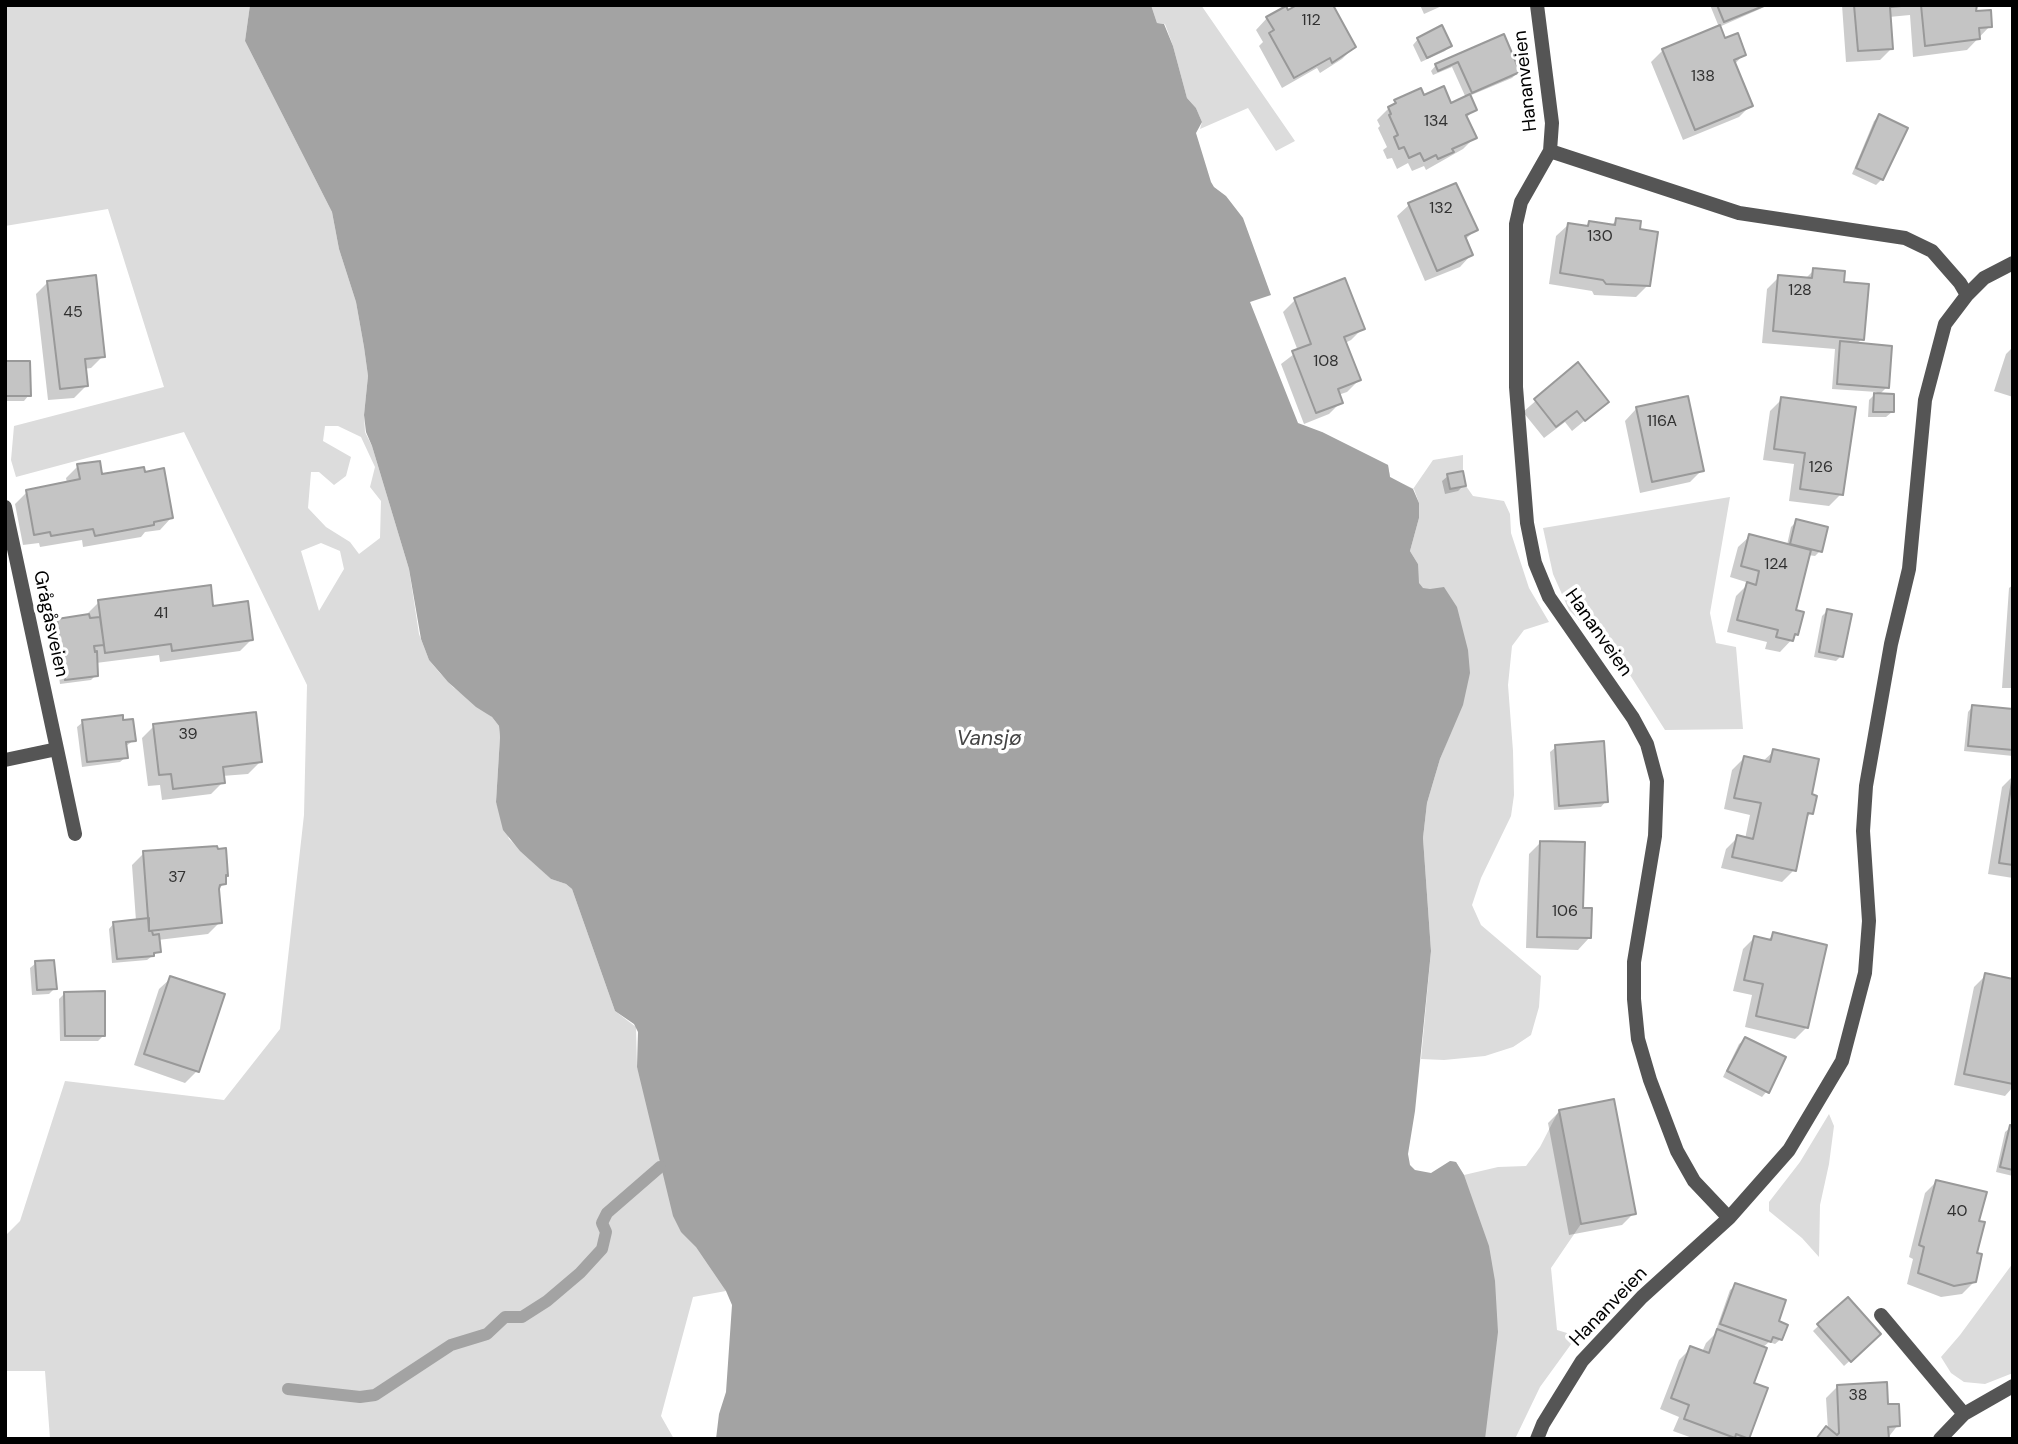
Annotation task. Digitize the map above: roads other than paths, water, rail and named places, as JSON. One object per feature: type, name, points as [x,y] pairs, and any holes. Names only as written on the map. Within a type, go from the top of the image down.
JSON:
[{"type":"street","name":"Hananveien","points":[[1537,5],[1552,124],[1550,151],[1521,202],[1516,234],[1516,387],[1527,523],[1535,563],[1549,597],[1633,718],[1647,744],[1657,781],[1657,794],[1655,836],[1634,962],[1638,1039],[1650,1080],[1677,1151],[1694,1181],[1729,1218]]},
{"type":"street","points":[[1550,151],[1739,213],[1905,238],[1932,251],[1967,295]]},
{"type":"street","name":"Hananveien","points":[[1537,1439],[1543,1424],[1582,1361],[1642,1297],[1729,1218],[1789,1150],[1842,1060],[1865,972],[1868,921],[1863,831],[1866,786],[1891,644],[1909,569],[1925,400],[1945,324],[1984,278],[2013,263]]},
{"type":"street","name":"Grågåsveien","points":[[5,507],[75,834]]},
{"type":"street","points":[[5,760],[57,749]]},
{"type":"street","points":[[1881,1315],[1964,1414]]},
{"type":"street","points":[[1940,1439],[1964,1414],[2013,1386]]},
{"type":"water","name":"Vansjø","points":[[250,5],[1151,5],[1157,23],[1164,24],[1187,98],[1196,108],[1202,122],[1196,133],[1211,182],[1243,218],[1271,295],[1250,302],[1298,423],[1388,465],[1390,477],[1413,489],[1419,503],[1419,518],[1410,551],[1418,564],[1419,583],[1423,588],[1444,587],[1457,607],[1468,650],[1470,673],[1463,705],[1440,759],[1427,803],[1423,838],[1431,951],[1415,1111],[1408,1154],[1410,1165],[1415,1170],[1431,1173],[1450,1161],[1456,1162],[1464,1175],[1489,1246],[1495,1281],[1498,1332],[1485,1439],[716,1439],[719,1414],[726,1392],[732,1305],[726,1291],[696,1247],[681,1232],[673,1216],[637,1067],[638,1032],[634,1024],[615,1011],[572,889],[551,879],[520,851],[503,830],[496,802],[499,726],[492,717],[476,707],[448,682],[429,660],[421,639],[409,569],[366,432],[364,415],[368,376],[364,347],[356,302],[339,249],[332,212],[245,41]]},
{"type":"waterway","points":[[288,1389],[360,1397],[375,1395],[451,1345],[487,1334],[505,1317],[522,1317],[547,1301],[580,1273],[602,1249],[606,1232],[602,1223],[607,1213],[660,1167]]}]
